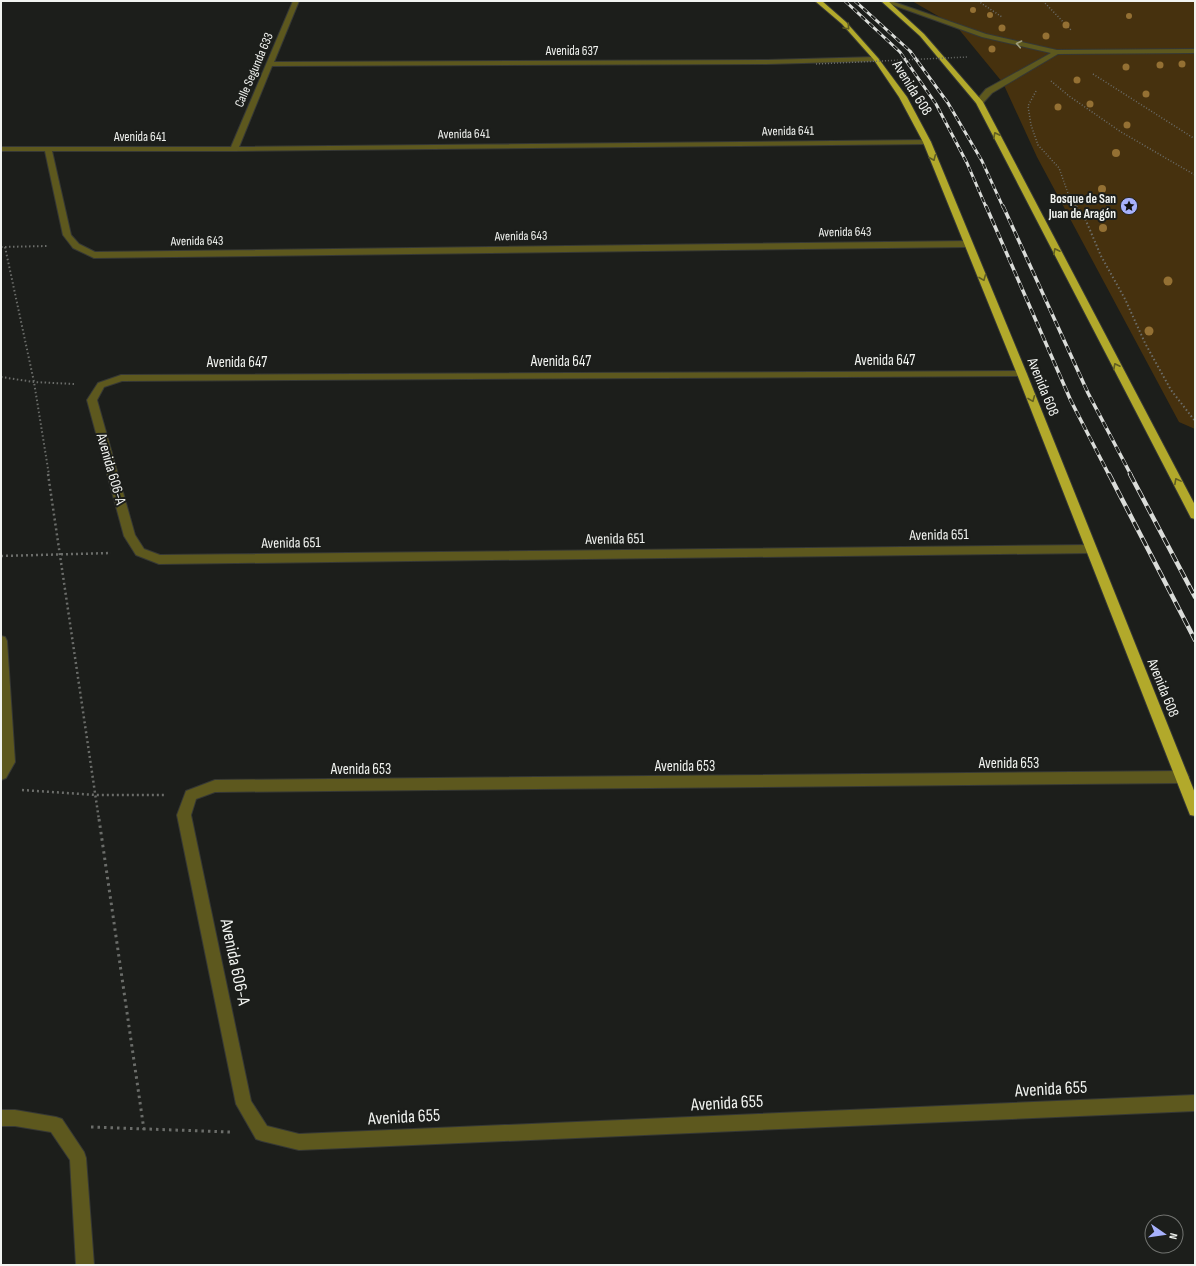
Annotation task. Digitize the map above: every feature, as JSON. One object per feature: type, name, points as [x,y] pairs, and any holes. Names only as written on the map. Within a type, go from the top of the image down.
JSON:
[{"type":"highway","name":"Avenida 608","points":[[818,1],[844,23],[876,59],[903,97],[927,142],[1022,374],[1195,810]]},
{"type":"highway","points":[[885,1],[922,35],[979,102],[1195,515]]},
{"type":"street","name":"Calle Segunda 633","points":[[234,148],[296,1]]},
{"type":"street","points":[[885,1],[984,36],[1057,52],[1195,51]]},
{"type":"street","points":[[979,102],[989,91],[1057,52]]},
{"type":"street","name":"Avenida 637","points":[[269,64],[767,62],[876,59]]},
{"type":"street","name":"Avenida 641","points":[[1,149],[927,142]]},
{"type":"street","points":[[48,149],[66,235],[76,246]]},
{"type":"street","name":"Avenida 643","points":[[76,246],[94,255],[969,244]]},
{"type":"street","name":"Avenida 647","points":[[101,385],[121,378],[1022,374]]},
{"type":"street","name":"Avenida 606-A","points":[[101,385],[92,400],[130,536],[140,552]]},
{"type":"street","name":"Avenida 651","points":[[140,552],[159,560],[1091,549]]},
{"type":"street","points":[[1,640],[8,762],[1,774]]},
{"type":"street","name":"Avenida 653","points":[[191,795],[215,786],[1100,779],[1182,777]]},
{"type":"street","name":"Avenida 606-A","points":[[191,795],[184,815],[244,1104],[262,1133]]},
{"type":"street","name":"Avenida 655","points":[[262,1133],[299,1142],[1195,1103]]},
{"type":"street","points":[[1,1118],[15,1118],[56,1125],[78,1158],[85,1265]]},
{"type":"path","points":[[1043,1],[1074,33]]},
{"type":"path","points":[[816,64],[967,57]]},
{"type":"path","points":[[1050,78],[1052,83],[1118,130],[1161,158],[1195,175]]},
{"type":"path","points":[[1040,87],[1034,92],[1028,106],[1038,145],[1059,168],[1070,199],[1084,216],[1101,256],[1125,299],[1145,343],[1171,390],[1195,421]]},
{"type":"path","points":[[76,246],[3,247],[34,382],[61,554],[144,1130]]},
{"type":"path","points":[[1,377],[34,382],[101,385]]},
{"type":"path","points":[[1,556],[140,552]]},
{"type":"path","points":[[17,789],[96,795],[191,795]]},
{"type":"path","points":[[56,1125],[144,1130],[262,1133]]},
{"type":"shaded area","name":"Bosque de San Juan de Aragón","points":[[912,1],[1195,1],[1195,429],[1179,422],[1037,157],[1003,83],[957,27]]},
{"type":"railway","points":[[845,1],[900,52],[936,104],[967,163],[986,207]]},
{"type":"railway","points":[[855,1],[910,51],[948,103],[982,161],[1003,207]]},
{"type":"railway","points":[[986,206],[1071,401],[1109,475]]},
{"type":"railway","points":[[1003,206],[1088,393],[1131,475]]},
{"type":"railway","points":[[1109,474],[1195,640]]},
{"type":"railway","points":[[1130,474],[1195,597]]},
{"type":"place","name":"Bosque de San Juan de Aragón","points":[[1129,206]]}]
